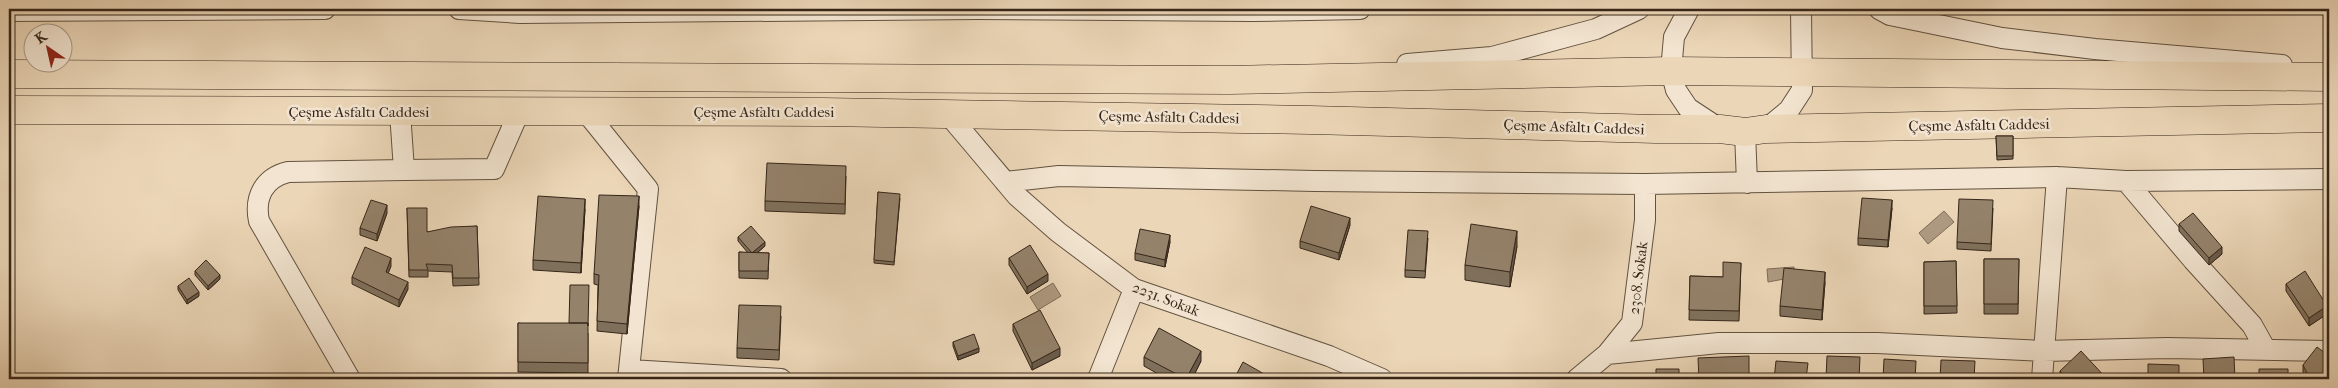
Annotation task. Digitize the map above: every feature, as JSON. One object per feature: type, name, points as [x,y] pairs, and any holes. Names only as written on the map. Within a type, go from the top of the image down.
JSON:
[{"type":"highway","points":[[9,74],[1229,80],[1671,71],[1804,71],[2329,77]]},
{"type":"highway","name":"Çeşme Asfaltı Caddesi","points":[[9,110],[948,113],[1656,130],[1744,130],[2329,118]]},
{"type":"street","points":[[9,12],[324,9]]},
{"type":"street","points":[[459,9],[520,13],[967,9],[1360,9]]},
{"type":"street","points":[[1229,80],[1492,57],[1596,29],[1639,9]]},
{"type":"street","points":[[1689,9],[1674,37],[1671,71],[1676,90],[1688,108],[1744,130],[1789,110],[1802,90],[1804,71],[1801,9]]},
{"type":"street","points":[[1880,9],[1890,15],[2002,38],[2095,49],[2329,69]]},
{"type":"street","points":[[400,112],[404,170]]},
{"type":"street","points":[[350,379],[259,221],[257,201],[266,184],[272,178],[288,172],[494,169],[519,112]]},
{"type":"street","points":[[586,112],[648,189],[629,375],[781,379]]},
{"type":"street","name":"2231. Sokak","points":[[948,113],[1004,182],[1058,232],[1134,289],[1329,356],[1382,379]]},
{"type":"street","points":[[1744,130],[1747,183]]},
{"type":"street","points":[[1004,182],[1059,176],[1265,181],[1645,184],[1747,183],[1836,179],[2058,177],[2126,181],[2329,180]]},
{"type":"street","points":[[2042,379],[2058,177]]},
{"type":"street","points":[[2126,181],[2193,260],[2252,325],[2266,350]]},
{"type":"street","name":"2308. Sokak","points":[[1577,379],[1607,354],[1632,323],[1645,220],[1645,184]]},
{"type":"street","points":[[1098,379],[1134,289]]},
{"type":"street","points":[[1607,354],[1720,343],[1877,343],[2043,351],[2167,348],[2329,351]]},
{"type":"shaded area","points":[[1944,211],[1954,222],[1928,244],[1919,233]]},
{"type":"shaded area","points":[[1794,267],[1795,277],[1768,282],[1767,269]]},
{"type":"shaded area","points":[[1053,283],[1061,296],[1038,310],[1030,297]]},
{"type":"building","points":[[1996,136],[2013,136],[2013,156],[1997,156]]},
{"type":"building","points":[[767,163],[846,166],[845,204],[765,201]]},
{"type":"building","points":[[878,192],[900,194],[894,262],[874,260]]},
{"type":"building","points":[[599,195],[639,196],[627,324],[597,321],[599,275],[594,274]]},
{"type":"building","points":[[538,196],[585,199],[581,263],[533,260]]},
{"type":"building","points":[[1862,198],[1892,200],[1888,240],[1858,238]]},
{"type":"building","points":[[1959,199],[1993,200],[1991,244],[1957,242]]},
{"type":"building","points":[[371,200],[387,205],[377,234],[360,228]]},
{"type":"building","points":[[1311,206],[1350,218],[1339,253],[1300,241]]},
{"type":"building","points":[[407,208],[427,208],[427,232],[451,227],[477,226],[479,278],[453,278],[452,265],[426,264],[428,270],[409,270]]},
{"type":"building","points":[[2193,213],[2222,247],[2209,258],[2179,224]]},
{"type":"building","points":[[1471,224],[1517,231],[1510,272],[1465,265]]},
{"type":"building","points":[[751,226],[765,242],[752,253],[738,237]]},
{"type":"building","points":[[1140,229],[1170,235],[1165,260],[1135,253]]},
{"type":"building","points":[[1408,230],[1428,231],[1425,271],[1405,270]]},
{"type":"building","points":[[1030,245],[1048,274],[1027,287],[1009,258]]},
{"type":"building","points":[[365,247],[391,258],[386,272],[408,282],[399,300],[352,277]]},
{"type":"building","points":[[739,252],[769,253],[768,271],[739,271]]},
{"type":"building","points":[[1984,259],[2019,259],[2018,304],[1984,304]]},
{"type":"building","points":[[206,260],[220,275],[208,286],[195,271]]},
{"type":"building","points":[[1956,261],[1957,306],[1924,306],[1924,262]]},
{"type":"building","points":[[1723,262],[1741,263],[1739,311],[1689,310],[1690,276],[1723,277]]},
{"type":"building","points":[[1784,268],[1825,272],[1822,310],[1780,306]]},
{"type":"building","points":[[2305,271],[2327,306],[2309,318],[2286,284]]},
{"type":"building","points":[[189,278],[199,292],[187,300],[178,286]]},
{"type":"building","points":[[570,285],[589,285],[588,326],[588,323],[569,323]]},
{"type":"building","points":[[739,305],[781,306],[779,350],[737,348]]},
{"type":"building","points":[[1040,310],[1060,348],[1032,363],[1013,324]]},
{"type":"building","points":[[518,323],[588,323],[588,363],[518,362]]},
{"type":"building","points":[[1159,328],[1201,351],[1186,379],[1144,357]]},
{"type":"building","points":[[974,334],[979,348],[958,356],[953,342]]},
{"type":"building","points":[[2317,347],[2329,356],[2329,370],[2322,379],[2310,379],[2303,365]]},
{"type":"building","points":[[2081,351],[2107,379],[2067,379],[2060,371]]},
{"type":"building","points":[[1749,356],[1749,379],[1699,379],[1698,358]]},
{"type":"building","points":[[1827,356],[1860,357],[1859,379],[1826,379]]},
{"type":"building","points":[[2234,357],[2235,379],[2204,379],[2203,359]]},
{"type":"building","points":[[1884,359],[1916,361],[1915,379],[1883,379]]},
{"type":"building","points":[[1941,360],[1975,361],[1974,379],[1940,379]]},
{"type":"building","points":[[1776,361],[1808,363],[1806,379],[1774,379]]},
{"type":"building","points":[[1243,362],[1273,379],[1234,379]]},
{"type":"building","points":[[2148,364],[2179,365],[2179,379],[2148,379]]},
{"type":"building","points":[[1656,369],[1679,369],[1679,379],[1656,379]]},
{"type":"building","points":[[2259,369],[2288,369],[2288,379],[2259,379]]}]
